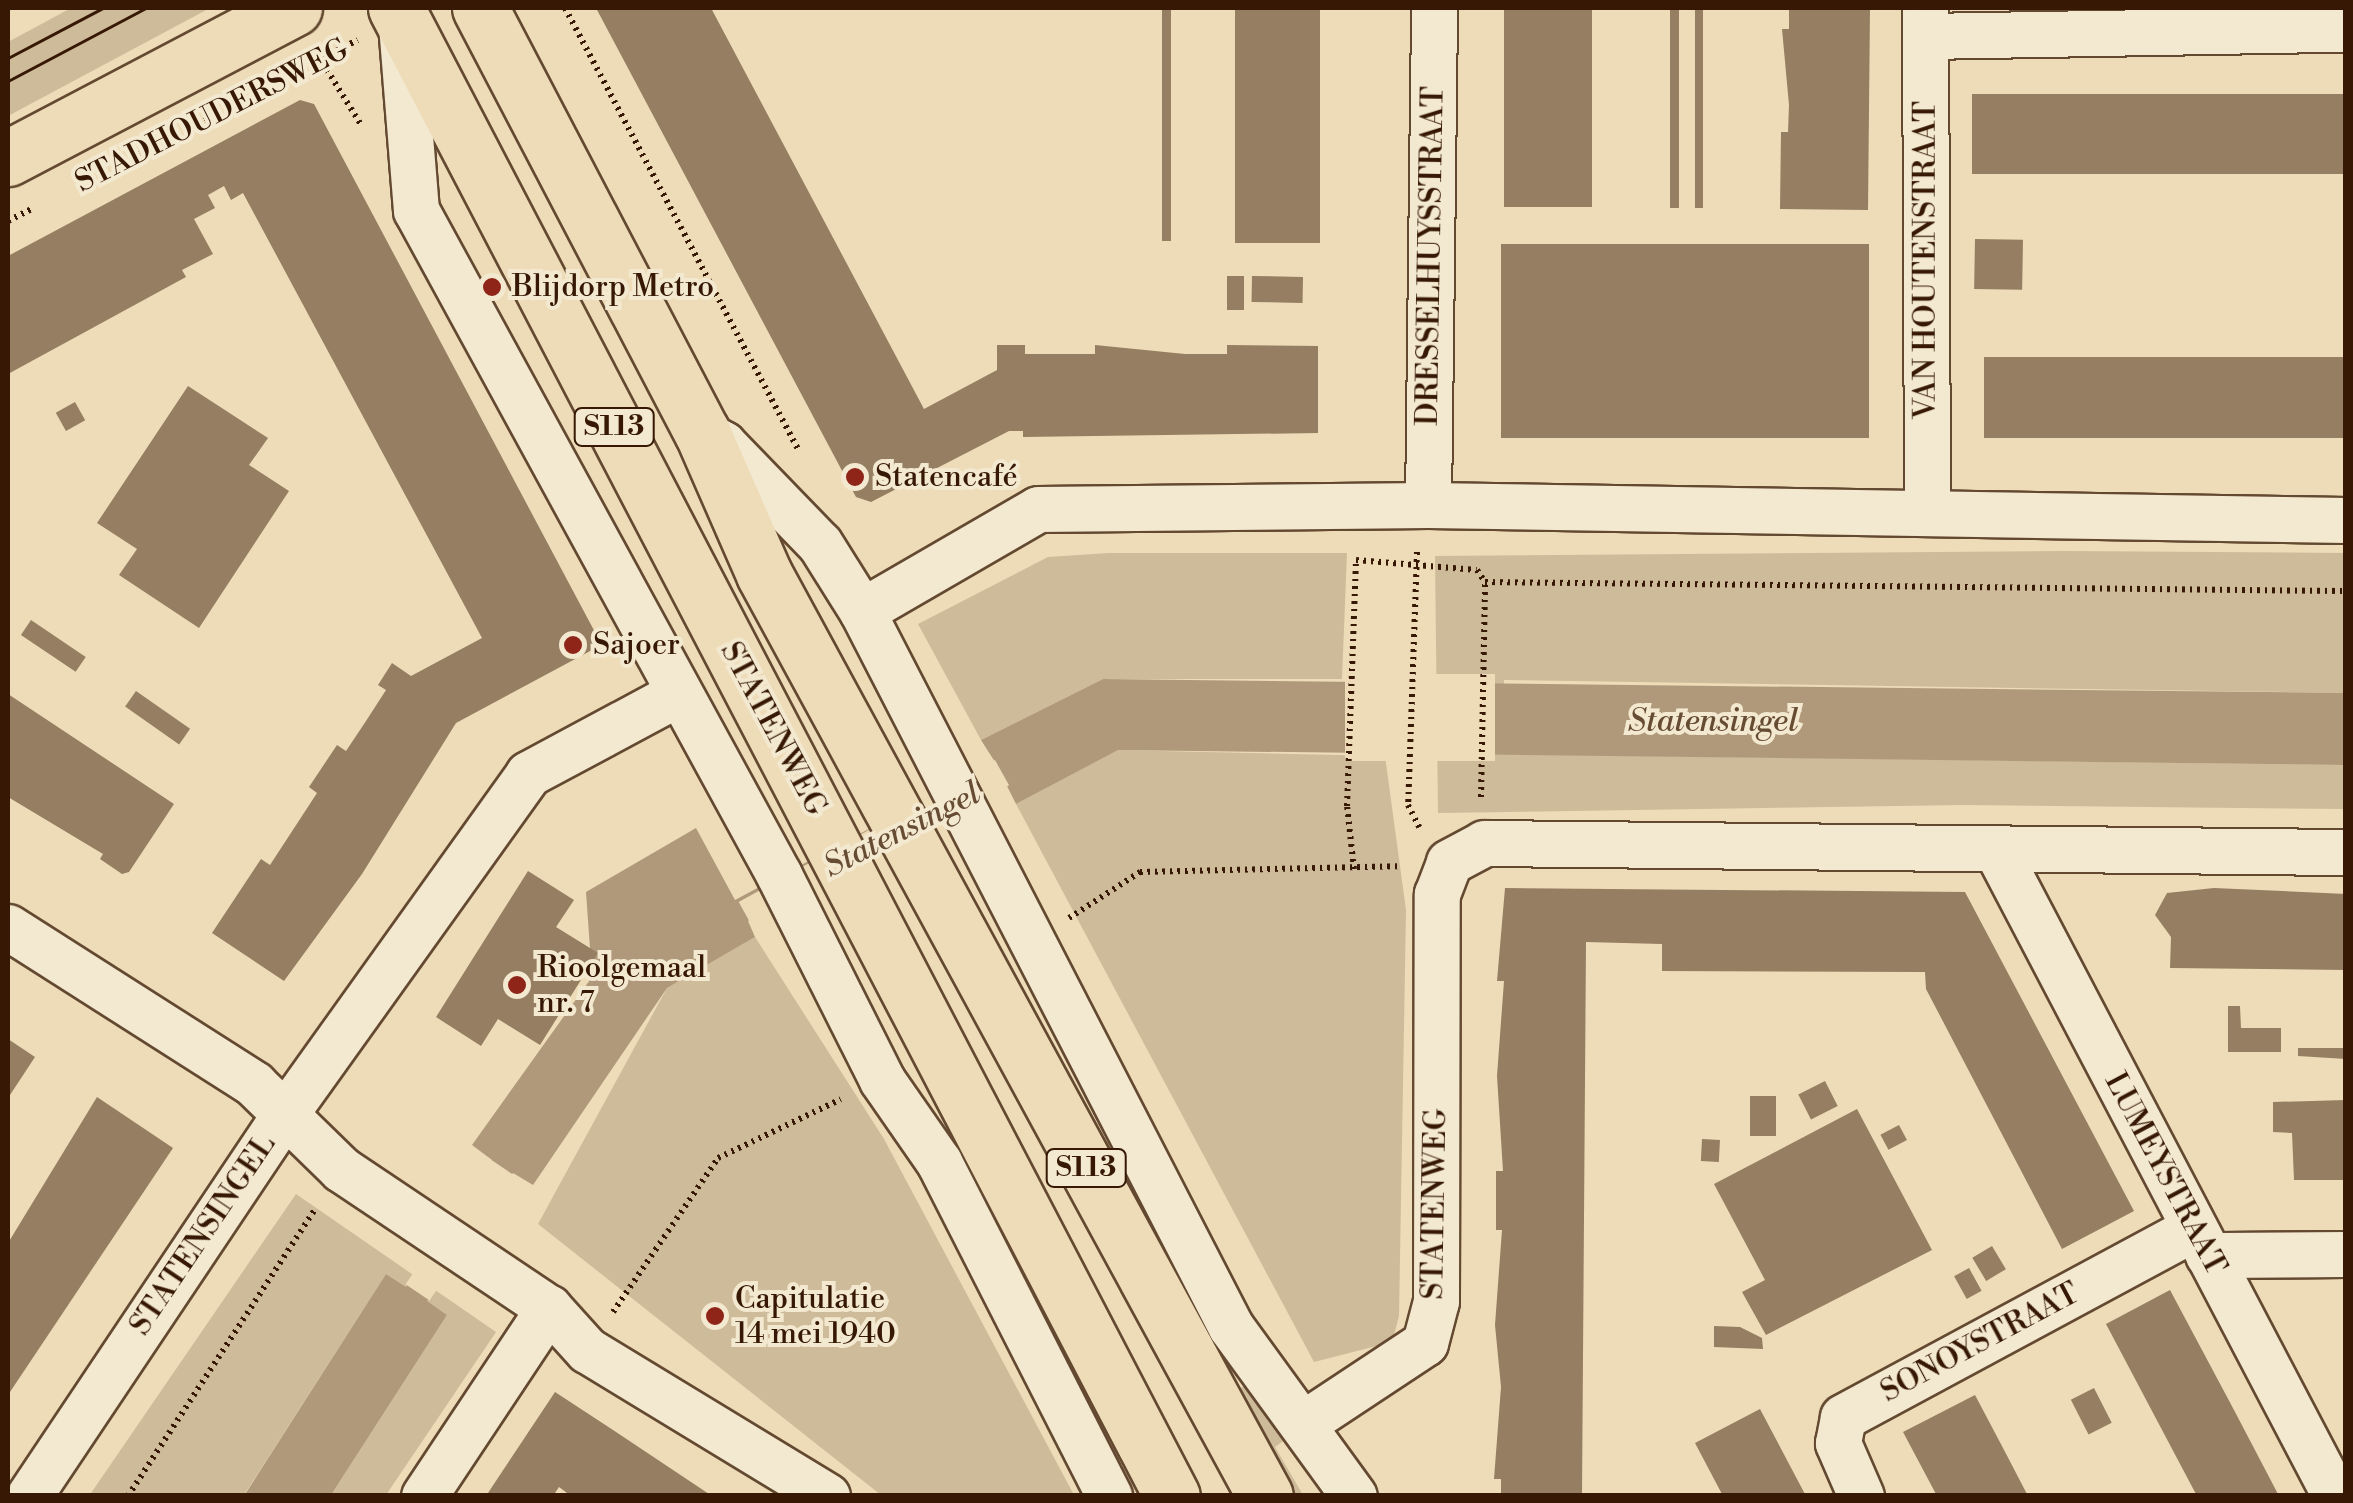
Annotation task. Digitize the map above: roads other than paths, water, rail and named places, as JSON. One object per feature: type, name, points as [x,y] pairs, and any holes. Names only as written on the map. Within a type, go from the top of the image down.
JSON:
[{"type":"main road","name":"STADHOUDERSWEG","points":[[8,158],[294,8]]},
{"type":"main road","name":"S113","points":[[480,8],[702,432],[764,574],[1265,1496]]},
{"type":"main road","name":"STATENWEG","points":[[398,12],[1172,1496]]},
{"type":"street","name":"DRESSELHUYSSTRAAT","points":[[1428,505],[1434,8]]},
{"type":"street","points":[[398,12],[416,210],[785,888],[882,1080],[940,1162],[1109,1496]]},
{"type":"street","points":[[1925,22],[2346,29]]},
{"type":"street","name":"VAN HOUTENSTRAAT","points":[[1925,22],[1927,512]]},
{"type":"street","points":[[702,432],[723,444],[820,544],[862,611],[1231,1327],[1354,1496]]},
{"type":"street","points":[[862,611],[1038,508],[1428,505],[2346,520]]},
{"type":"street","name":"STATENSINGEL","points":[[29,1496],[285,1114],[528,774],[677,694]]},
{"type":"street","name":"STATENWEG","points":[[1304,1423],[1425,1342],[1436,1301],[1438,894],[1449,862],[1484,843],[1998,851]]},
{"type":"street","points":[[1998,851],[2346,852]]},
{"type":"street","name":"LUMEYSTRAAT","points":[[1998,851],[2335,1496]]},
{"type":"street","points":[[8,926],[254,1084],[341,1169],[549,1308],[587,1350],[826,1496]]},
{"type":"street","points":[[2200,1242],[2346,1254]]},
{"type":"street","name":"SONOYSTRAAT","points":[[1861,1496],[1838,1443],[1843,1417],[2200,1242]]},
{"type":"street","points":[[424,1496],[549,1308]]},
{"type":"water","name":"Statensingel","points":[[1103,679],[2345,693],[2345,765],[1118,750],[1016,804],[1006,784],[748,921],[755,937],[667,988],[533,1185],[513,1173],[427,1301],[447,1315],[331,1495],[244,1496],[386,1274],[406,1287],[492,1160],[472,1145],[592,977],[586,892],[696,828],[735,900],[995,762],[981,740]]},
{"type":"tram line","points":[[8,58],[103,8]]},
{"type":"tram line","points":[[8,81],[146,8]]},
{"type":"place","name":"Blijdorp Metro","points":[[492,287]]},
{"type":"place","name":"Statencafé","points":[[855,477]]},
{"type":"place","name":"Sajoer","points":[[573,645]]},
{"type":"place","name":"Rioolgemaal nr. 7","points":[[517,985]]},
{"type":"place","name":"Capitulatie 14 mei 1940","points":[[715,1316]]}]
